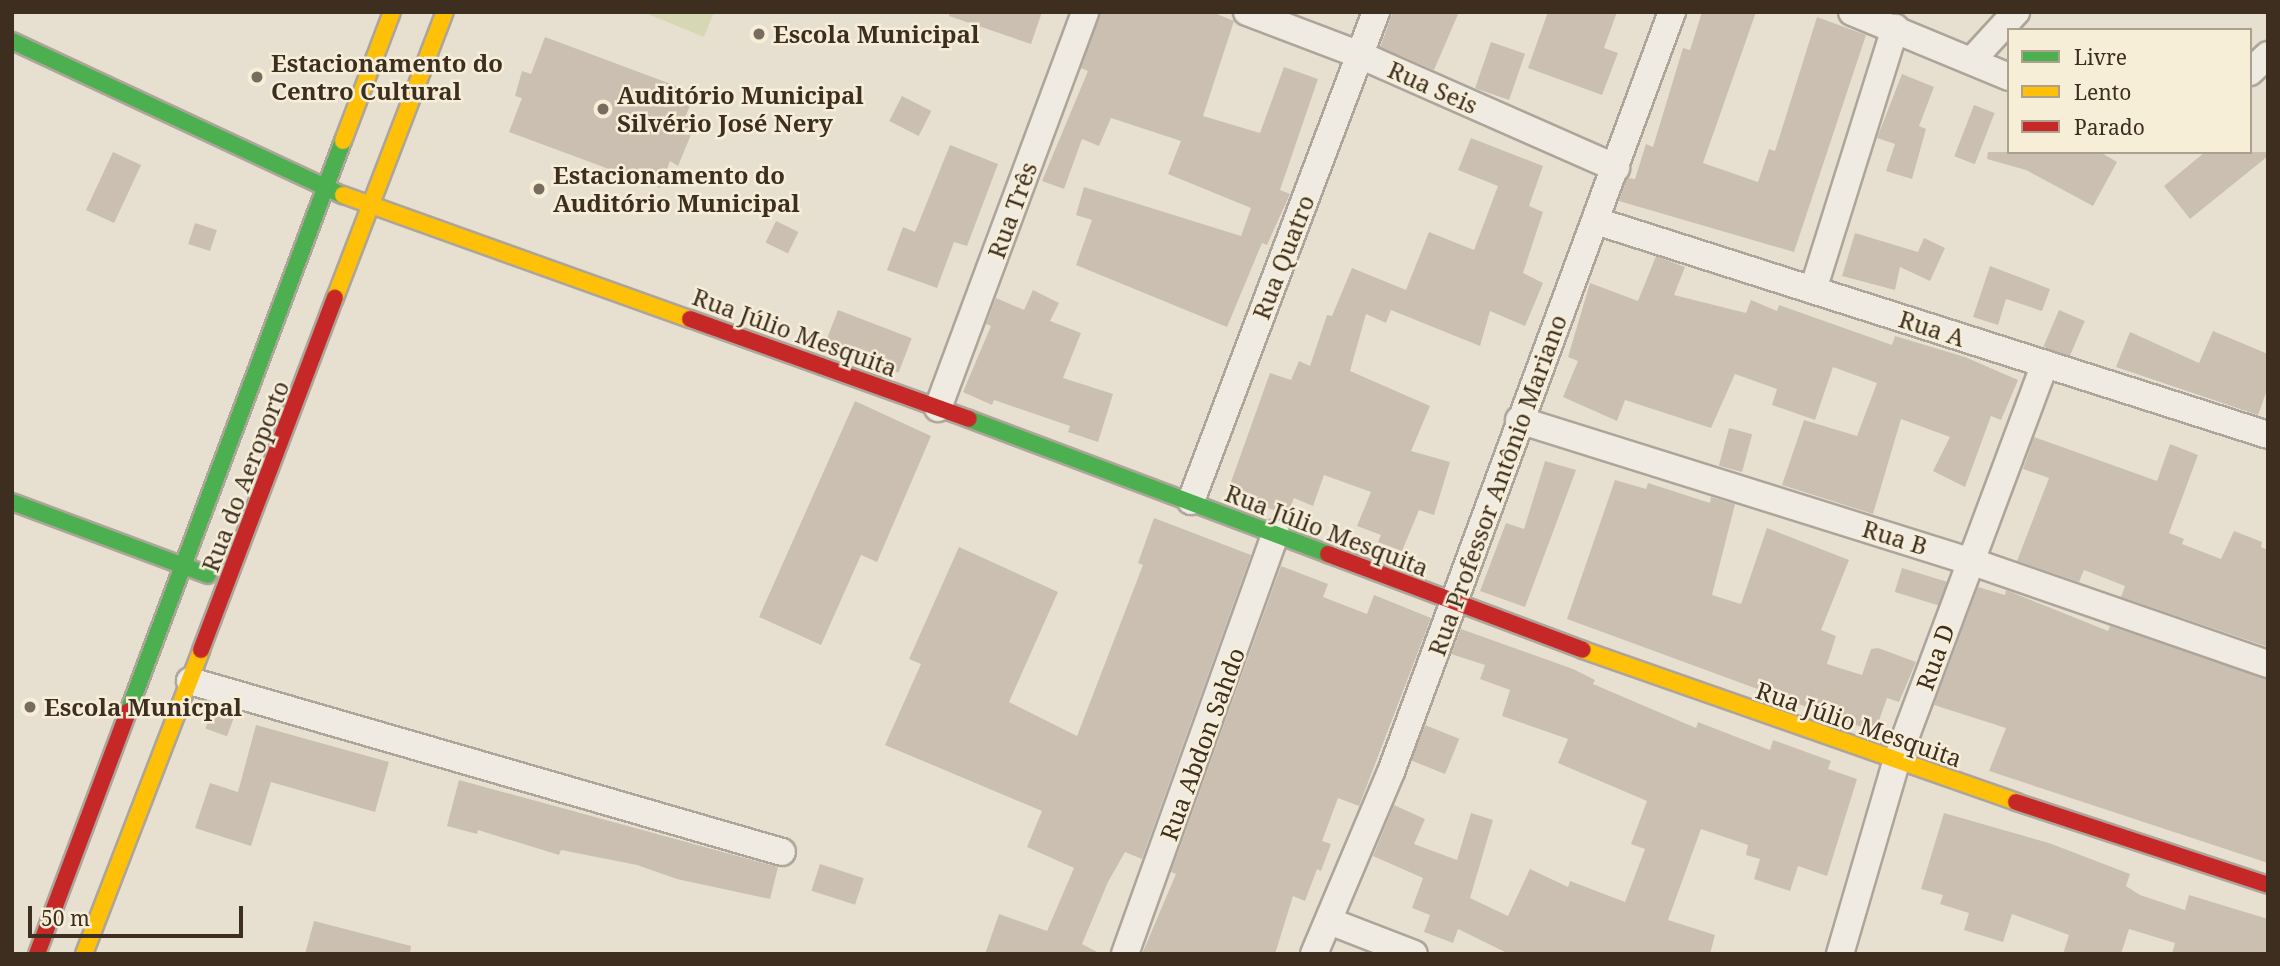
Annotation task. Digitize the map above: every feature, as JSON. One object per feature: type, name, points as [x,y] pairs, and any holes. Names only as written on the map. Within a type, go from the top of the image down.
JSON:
[{"type":"street","name":"Rua do Aeroporto","points":[[37,954],[184,568],[323,188],[392,12]]},
{"type":"street","name":"Rua do Aeroporto","points":[[84,954],[374,205],[445,12]]},
{"type":"street","name":"Rua Três","points":[[938,408],[1085,12]]},
{"type":"street","name":"Rua Seis","points":[[1247,12],[1360,55],[1616,168]]},
{"type":"street","name":"Rua Quatro","points":[[1191,502],[1376,12]]},
{"type":"street","name":"Rua Professor Antônio Mariano","points":[[1314,954],[1391,772],[1519,420],[1597,221],[1672,12]]},
{"type":"street","points":[[1852,12],[1973,59],[2007,76]]},
{"type":"street","points":[[1973,59],[2016,12]]},
{"type":"street","points":[[1813,290],[1895,28]]},
{"type":"street","name":"Rua Júlio Mesquita","points":[[12,41],[323,188],[938,408],[1276,533],[1453,604],[1896,762],[2268,886]]},
{"type":"street","points":[[2252,70],[2268,55]]},
{"type":"street","name":"Rua A","points":[[1597,221],[2268,435]]},
{"type":"street","name":"Rua D","points":[[1840,954],[1896,762],[2045,364]]},
{"type":"street","name":"Rua B","points":[[1519,420],[1970,561],[2268,664]]},
{"type":"street","points":[[12,502],[184,568],[229,581]]},
{"type":"street","name":"Rua Abdon Sahdo","points":[[1125,954],[1276,533]]},
{"type":"street","points":[[190,681],[782,852]]},
{"type":"street","points":[[1329,921],[1414,954]]},
{"type":"green space","points":[[643,12],[714,12],[704,37]]},
{"type":"building","points":[[950,12],[1042,12],[1031,44],[949,16]]},
{"type":"building","points":[[1100,12],[1212,12],[1234,21],[1203,116],[1260,133],[1284,67],[1318,79],[1280,190],[1290,194],[1267,245],[1262,243],[1227,327],[1076,265],[1092,220],[1076,215],[1084,187],[1241,236],[1251,208],[1168,174],[1181,141],[1111,118],[1099,146],[1082,139],[1064,189],[1042,181],[1088,71],[1081,68]]},
{"type":"building","points":[[1393,12],[1459,12],[1434,70],[1380,47]]},
{"type":"building","points":[[1548,12],[1617,12],[1604,48],[1618,53],[1602,95],[1528,68]]},
{"type":"building","points":[[1702,12],[1756,12],[1703,163],[1758,182],[1769,149],[1775,151],[1817,17],[1866,35],[1794,252],[1619,201],[1627,178],[1635,179],[1646,144],[1653,147],[1683,48],[1690,50]]},
{"type":"building","name":"Auditório Municipal Silvério José Nery","points":[[545,37],[695,93],[684,120],[695,125],[678,166],[670,161],[660,188],[509,132],[522,98],[515,96],[522,71],[531,74]]},
{"type":"building","points":[[1491,42],[1525,54],[1509,100],[1475,88]]},
{"type":"building","points":[[1902,74],[1934,87],[1919,126],[1926,129],[1912,179],[1886,171],[1895,144],[1877,138]]},
{"type":"building","points":[[902,96],[931,111],[919,136],[889,121]]},
{"type":"building","points":[[1974,105],[1995,113],[1975,164],[1954,156]]},
{"type":"building","points":[[1471,138],[1543,166],[1529,206],[1543,212],[1523,273],[1543,283],[1525,326],[1490,311],[1480,346],[1391,310],[1386,323],[1366,314],[1350,371],[1430,406],[1411,451],[1450,462],[1434,515],[1419,510],[1402,551],[1378,542],[1381,535],[1357,526],[1371,492],[1324,475],[1313,506],[1294,498],[1287,515],[1227,493],[1270,373],[1291,380],[1299,361],[1310,366],[1327,315],[1332,316],[1352,268],[1406,290],[1429,232],[1474,250],[1498,186],[1458,170]]},
{"type":"building","points":[[950,145],[998,164],[967,246],[954,242],[937,288],[887,270],[903,227],[915,232]]},
{"type":"building","points":[[113,152],[141,165],[114,223],[86,210]]},
{"type":"building","points":[[1988,152],[2103,154],[2117,162],[2093,206],[2026,170],[1987,159]]},
{"type":"building","points":[[2268,152],[2268,156],[2190,219],[2164,186],[2203,154]]},
{"type":"building","points":[[776,221],[798,232],[788,254],[765,243]]},
{"type":"building","points":[[195,223],[217,230],[210,251],[188,244]]},
{"type":"building","points":[[1855,233],[1918,252],[1924,238],[1945,248],[1930,281],[1900,267],[1895,290],[1842,276]]},
{"type":"building","points":[[1656,256],[1685,267],[1674,295],[1746,313],[1751,300],[1777,311],[1779,305],[1892,345],[1895,336],[1965,357],[2018,380],[2001,420],[1991,416],[1965,487],[1933,471],[1950,437],[1901,419],[1873,514],[1782,485],[1804,420],[1857,436],[1877,383],[1833,367],[1815,420],[1772,405],[1777,389],[1735,374],[1711,428],[1625,400],[1617,421],[1563,397],[1578,361],[1568,357],[1590,283],[1638,301]]},
{"type":"building","points":[[1990,266],[2050,289],[2042,311],[2006,299],[1998,325],[1973,317]]},
{"type":"building","points":[[1033,290],[1059,303],[1050,321],[1081,333],[1063,378],[1113,394],[1098,442],[1068,432],[1070,426],[994,400],[992,405],[963,392],[991,326],[986,324],[996,298],[1024,310]]},
{"type":"building","points":[[838,310],[912,338],[898,373],[825,345]]},
{"type":"building","points":[[2059,310],[2085,321],[2069,358],[2043,347]]},
{"type":"building","points":[[2213,331],[2268,354],[2268,387],[2258,415],[2116,367],[2130,332],[2199,363]]},
{"type":"building","points":[[855,401],[931,436],[877,562],[861,555],[821,645],[759,617]]},
{"type":"building","points":[[1729,428],[1752,434],[1742,472],[1719,466]]},
{"type":"building","points":[[2034,437],[2157,481],[2170,444],[2198,455],[2169,533],[2184,539],[2182,544],[2221,559],[2234,531],[2262,542],[2261,547],[2268,550],[2268,647],[2121,597],[2125,586],[2084,570],[2079,582],[2017,561],[2049,478],[2023,469]]},
{"type":"building","points":[[1545,461],[1576,470],[1525,607],[1480,591],[1506,523],[1524,529]]},
{"type":"building","points":[[1615,480],[1646,489],[1648,483],[1710,503],[1711,497],[1735,504],[1712,595],[1741,604],[1767,528],[1849,560],[1821,630],[1836,636],[1827,664],[1862,675],[1871,649],[1878,648],[1916,662],[1899,702],[1887,698],[1875,732],[1567,619]]},
{"type":"building","points":[[1154,518],[1251,555],[1142,859],[1125,852],[1108,882],[1082,944],[1101,954],[985,954],[999,914],[1047,931],[1074,868],[1027,847],[1042,811],[885,745],[921,664],[909,659],[959,547],[1058,592],[1009,702],[1077,736],[1143,565],[1138,563]]},
{"type":"building","points":[[1281,566],[1328,584],[1323,597],[1367,614],[1374,595],[1431,618],[1359,806],[1338,798],[1322,841],[1331,844],[1321,871],[1317,869],[1305,901],[1293,896],[1275,954],[1142,954],[1176,874],[1171,872]]},
{"type":"building","points":[[1902,568],[1947,582],[1940,606],[1895,592]]},
{"type":"building","points":[[1978,587],[2005,595],[2006,590],[2108,631],[2110,626],[2268,679],[2268,863],[1989,771],[2006,728],[1934,705]]},
{"type":"building","points":[[1461,629],[1573,669],[1595,680],[1593,684],[1696,728],[1698,722],[1770,750],[1773,740],[1831,761],[1828,769],[1857,779],[1827,876],[1798,866],[1790,891],[1754,879],[1760,859],[1746,855],[1748,845],[1701,829],[1668,920],[1715,935],[1710,954],[1509,954],[1458,929],[1453,943],[1424,932],[1430,915],[1412,908],[1423,878],[1373,856],[1394,805],[1425,819],[1414,844],[1457,860],[1471,813],[1493,820],[1470,898],[1508,916],[1530,869],[1568,887],[1570,881],[1625,902],[1645,849],[1631,844],[1647,801],[1558,763],[1568,739],[1502,716],[1510,690],[1480,679],[1485,665],[1451,654]]},
{"type":"building","points":[[214,705],[236,713],[227,736],[205,728]]},
{"type":"building","points":[[256,725],[389,762],[375,812],[271,782],[251,846],[195,828],[210,783],[238,792]]},
{"type":"building","points":[[1425,725],[1459,739],[1445,774],[1411,760]]},
{"type":"building","points":[[459,780],[778,867],[770,899],[677,879],[637,865],[561,850],[559,855],[478,830],[477,834],[447,826]]},
{"type":"building","points":[[1944,813],[2049,843],[2130,874],[2126,886],[2140,895],[2185,910],[2189,895],[2268,919],[2268,954],[2172,954],[2175,943],[2129,929],[2121,954],[2063,954],[2069,935],[2012,914],[2003,942],[1964,930],[1969,913],[1940,904],[1943,895],[1921,889]]},
{"type":"building","points":[[820,864],[864,878],[855,905],[811,891]]},
{"type":"building","points":[[314,921],[411,946],[410,954],[305,954]]},
{"type":"traffic: fast","points":[[12,41],[343,195]]},
{"type":"traffic: fast","points":[[128,712],[343,141]]},
{"type":"traffic: fast","points":[[969,419],[1328,554]]},
{"type":"traffic: fast","points":[[12,502],[208,575]]},
{"type":"traffic: slow","points":[[343,141],[392,12]]},
{"type":"traffic: slow","points":[[335,298],[445,12]]},
{"type":"traffic: slow","points":[[343,195],[690,319]]},
{"type":"traffic: slow","points":[[84,954],[201,650]]},
{"type":"traffic: slow","points":[[1583,650],[2016,802]]},
{"type":"traffic: jam","points":[[201,650],[335,298]]},
{"type":"traffic: jam","points":[[690,319],[969,419]]},
{"type":"traffic: jam","points":[[1328,554],[1583,650]]},
{"type":"traffic: jam","points":[[37,954],[128,712]]},
{"type":"traffic: jam","points":[[2016,802],[2268,885]]},
{"type":"place","name":"Escola Municipal","points":[[759,34]]},
{"type":"place","name":"Estacionamento do Centro Cultural","points":[[257,77]]},
{"type":"place","name":"Auditório Municipal Silvério José Nery","points":[[603,109]]},
{"type":"place","name":"Estacionamento do Auditório Municipal","points":[[539,189]]},
{"type":"place","name":"Escola Municpal","points":[[30,707]]}]
